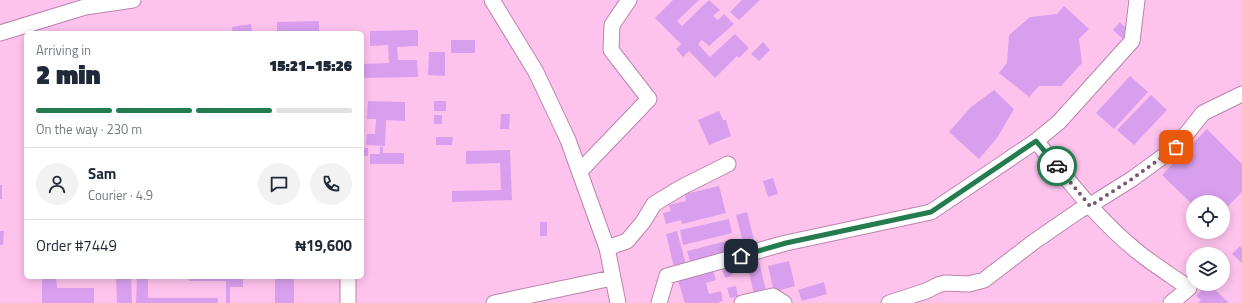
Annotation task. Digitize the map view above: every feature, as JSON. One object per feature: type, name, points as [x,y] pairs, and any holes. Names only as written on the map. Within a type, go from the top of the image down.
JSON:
[{"type":"street","points":[[0,33],[85,7],[133,0]]},
{"type":"street","points":[[492,0],[536,72],[581,170],[607,248],[618,303]]},
{"type":"street","points":[[581,170],[649,99],[611,50],[612,25],[629,0]]},
{"type":"street","points":[[659,303],[667,276],[786,243],[931,212],[1036,141],[1059,122],[1132,41],[1137,0]]},
{"type":"street","points":[[889,303],[945,283],[969,284],[984,280],[1035,241],[1080,210],[1090,206],[1132,179],[1176,147],[1203,113],[1242,94]]},
{"type":"street","points":[[1036,141],[1090,206],[1138,252],[1189,288],[1171,303]]},
{"type":"street","points":[[607,248],[627,241],[643,222],[654,204],[682,187],[728,164]]},
{"type":"street","points":[[494,303],[612,278]]},
{"type":"street","points":[[348,279],[348,303]]},
{"type":"street","points":[[742,303],[773,296],[784,303]]},
{"type":"building","points":[[673,0],[699,0],[677,21],[682,26],[709,0],[720,10],[713,16],[718,20],[724,14],[734,24],[709,46],[702,40],[698,44],[710,57],[735,34],[749,48],[739,58],[737,56],[715,78],[689,51],[683,57],[676,49],[681,44],[655,18]]},
{"type":"building","points":[[742,0],[760,0],[739,20],[730,12]]},
{"type":"building","points":[[1064,6],[1089,29],[1079,39],[1082,63],[1061,86],[1039,86],[1029,97],[999,73],[1007,63],[1009,35],[1030,17],[1057,14]]},
{"type":"building","points":[[319,21],[319,31],[277,31],[277,22]]},
{"type":"building","points":[[1120,22],[1131,33],[1125,41],[1113,30]]},
{"type":"building","points":[[251,24],[252,31],[233,31],[232,27]]},
{"type":"building","points":[[418,30],[418,46],[397,47],[398,60],[417,60],[418,77],[364,78],[364,64],[389,63],[388,45],[370,46],[370,31]]},
{"type":"building","points":[[451,40],[475,40],[475,53],[451,53]]},
{"type":"building","points":[[763,42],[770,50],[759,61],[751,54]]},
{"type":"building","points":[[429,52],[445,52],[445,76],[428,75]]},
{"type":"building","points":[[1130,76],[1148,92],[1114,129],[1096,113]]},
{"type":"building","points":[[994,90],[1014,109],[997,138],[979,159],[949,132],[971,107]]},
{"type":"building","points":[[1151,95],[1167,110],[1134,145],[1117,130]]},
{"type":"building","points":[[368,101],[405,102],[405,121],[386,120],[385,146],[366,145],[367,134],[375,134],[376,119],[367,119]]},
{"type":"building","points":[[434,101],[446,101],[446,111],[434,111]]},
{"type":"building","points":[[719,111],[723,120],[726,120],[731,136],[709,145],[698,120]]},
{"type":"building","points":[[501,114],[510,114],[509,129],[500,129]]},
{"type":"building","points":[[434,115],[442,115],[442,124],[434,124]]},
{"type":"building","points":[[1207,129],[1242,164],[1242,192],[1230,204],[1230,195],[1186,195],[1186,198],[1162,175]]},
{"type":"building","points":[[436,137],[453,137],[452,145],[436,145]]},
{"type":"building","points":[[380,147],[383,147],[383,153],[404,153],[404,164],[370,164],[370,154],[380,154]]},
{"type":"building","points":[[364,148],[368,148],[368,156],[364,156]]},
{"type":"building","points":[[510,150],[512,200],[452,202],[452,191],[501,190],[500,163],[466,164],[466,151]]},
{"type":"building","points":[[773,178],[778,194],[768,197],[763,181]]},
{"type":"building","points":[[0,185],[2,185],[2,199],[0,199]]},
{"type":"building","points":[[719,186],[726,213],[682,224],[681,220],[666,224],[663,213],[671,211],[669,205],[686,201],[685,194]]},
{"type":"building","points":[[747,212],[755,244],[744,246],[736,215]]},
{"type":"building","points":[[729,219],[732,233],[683,245],[680,230]]},
{"type":"building","points":[[540,222],[547,222],[547,236],[540,236]]},
{"type":"building","points":[[0,231],[4,231],[3,245],[0,245]]},
{"type":"building","points":[[677,231],[686,264],[674,267],[666,234]]},
{"type":"building","points":[[735,239],[738,249],[690,261],[687,251]]},
{"type":"building","points":[[1240,246],[1242,248],[1242,263],[1232,254]]},
{"type":"building","points":[[758,257],[766,291],[754,294],[746,260]]},
{"type":"building","points":[[789,261],[795,286],[774,292],[768,266]]},
{"type":"building","points":[[730,265],[733,275],[725,278],[722,268]]},
{"type":"building","points":[[712,267],[716,280],[706,283],[709,294],[721,291],[723,301],[717,303],[685,303],[677,277]]},
{"type":"building","points":[[42,279],[56,279],[57,288],[94,288],[94,303],[42,303]]},
{"type":"building","points":[[116,279],[131,279],[132,303],[117,303]]},
{"type":"building","points":[[137,279],[148,279],[148,298],[218,298],[218,303],[136,303]]},
{"type":"building","points":[[189,279],[243,279],[243,287],[230,287],[230,303],[226,303],[226,281],[189,281]]},
{"type":"building","points":[[275,279],[294,279],[294,303],[275,303]]},
{"type":"building","points":[[824,282],[827,294],[802,301],[798,290]]},
{"type":"building","points":[[736,286],[738,296],[730,298],[727,288]]},
{"type":"building","points":[[1201,291],[1216,291],[1229,303],[1198,303],[1201,300],[1196,296]]},
{"type":"way so far","points":[[1057,166],[1090,206],[1132,179],[1176,147]]},
{"type":"route","points":[[741,256],[786,243],[931,212],[1036,141],[1057,166]]}]
